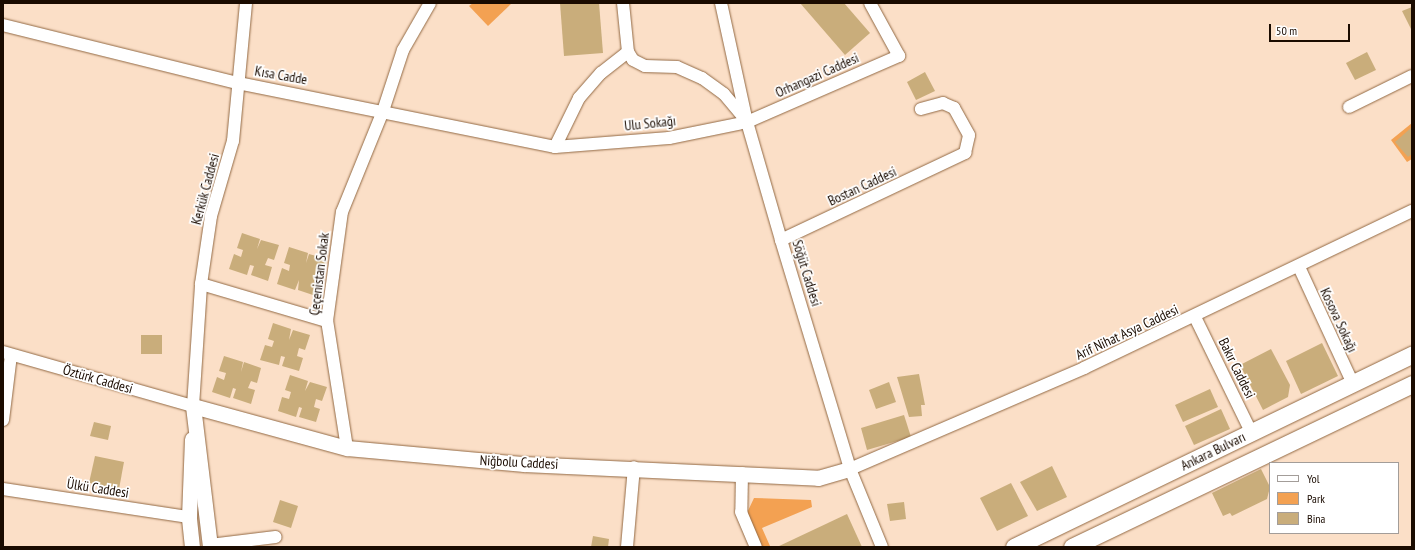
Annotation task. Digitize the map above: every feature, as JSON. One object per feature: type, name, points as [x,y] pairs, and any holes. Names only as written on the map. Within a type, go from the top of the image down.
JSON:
[{"type":"main road","name":"Ankara Bulvarı","points":[[1014,547],[1412,355]]},
{"type":"main road","name":"Ankara Bulvarı","points":[[1072,547],[1412,384]]},
{"type":"street","name":"Kerkük Caddesi","points":[[193,406],[201,284],[211,216],[232,148],[246,3]]},
{"type":"street","name":"Çeçenistan Sokak","points":[[347,448],[328,320],[342,212],[383,111],[403,50],[430,3]]},
{"type":"street","points":[[623,3],[628,52],[641,65],[677,67],[702,78],[724,94],[747,122]]},
{"type":"street","name":"Söğüt Caddesi","points":[[721,3],[747,122],[781,240],[850,469],[882,547]]},
{"type":"street","name":"Orhangazi Caddesi","points":[[747,122],[899,56],[870,3]]},
{"type":"street","name":"Kısa Cadde","points":[[3,25],[238,83],[383,111],[555,147]]},
{"type":"street","points":[[555,147],[579,98],[601,73],[628,52]]},
{"type":"street","points":[[1349,107],[1412,76]]},
{"type":"street","name":"Bostan Caddesi","points":[[781,240],[956,159],[965,153],[970,142],[960,116],[948,103],[921,109]]},
{"type":"street","name":"Ulu Sokağı","points":[[555,147],[669,138],[747,122]]},
{"type":"street","name":"Arif Nihat Asya Caddesi","points":[[850,469],[1195,318],[1412,211]]},
{"type":"street","name":"Kosova Sokağı","points":[[1299,267],[1353,384]]},
{"type":"street","points":[[201,284],[328,320]]},
{"type":"street","name":"Bakır Caddesi","points":[[1195,318],[1251,432]]},
{"type":"street","points":[[3,420],[7,353]]},
{"type":"street","name":"Öztürk Caddesi","points":[[7,353],[193,406]]},
{"type":"street","points":[[192,547],[189,517],[193,406]]},
{"type":"street","points":[[193,406],[210,546],[276,537]]},
{"type":"street","name":"Niğbolu Caddesi","points":[[193,406],[347,448],[524,464],[634,467],[818,478],[850,469]]},
{"type":"street","points":[[627,547],[634,467]]},
{"type":"street","points":[[742,473],[741,512],[756,547]]},
{"type":"street","name":"Ülkü Caddesi","points":[[3,489],[189,517]]},
{"type":"green space","points":[[473,3],[512,3],[488,26],[469,6]]},
{"type":"green space","points":[[1412,123],[1412,159],[1407,162],[1391,140]]},
{"type":"green space","points":[[754,498],[811,500],[812,507],[762,528],[770,546],[762,547],[747,513]]},
{"type":"building","points":[[560,3],[599,3],[603,53],[564,56]]},
{"type":"building","points":[[800,3],[844,3],[870,33],[845,55]]},
{"type":"building","points":[[1412,7],[1412,31],[1402,11]]},
{"type":"building","points":[[1367,52],[1376,70],[1355,80],[1346,63]]},
{"type":"building","points":[[925,72],[935,91],[916,100],[907,82]]},
{"type":"building","points":[[1412,127],[1412,154],[1408,157],[1395,142]]},
{"type":"building","points":[[242,233],[260,239],[257,249],[261,240],[279,245],[274,260],[268,258],[265,265],[272,267],[268,281],[251,275],[254,266],[250,265],[247,275],[229,269],[234,254],[241,257],[243,250],[237,248]]},
{"type":"building","points":[[289,247],[308,253],[306,263],[309,254],[327,259],[322,274],[316,273],[314,279],[321,281],[316,296],[298,290],[299,280],[295,290],[277,284],[282,268],[289,271],[290,265],[284,263]]},
{"type":"building","points":[[273,323],[291,329],[289,340],[293,330],[310,335],[305,350],[299,348],[297,356],[303,358],[299,371],[282,366],[285,357],[281,356],[279,365],[260,360],[265,345],[272,347],[274,341],[268,339]]},
{"type":"building","points":[[141,335],[162,335],[162,354],[141,354]]},
{"type":"building","points":[[1322,343],[1338,376],[1301,394],[1286,361]]},
{"type":"building","points":[[1271,349],[1290,385],[1288,397],[1263,410],[1240,365]]},
{"type":"building","points":[[224,356],[243,362],[241,372],[244,362],[261,368],[257,383],[251,381],[248,388],[255,390],[251,404],[233,398],[236,389],[233,388],[230,398],[212,392],[217,377],[224,380],[226,373],[219,371]]},
{"type":"building","points":[[919,374],[925,405],[921,405],[922,416],[909,417],[897,377]]},
{"type":"building","points":[[290,375],[308,381],[305,391],[310,382],[327,387],[322,401],[316,399],[314,407],[320,409],[316,422],[299,417],[302,408],[299,407],[296,417],[278,411],[282,397],[289,399],[291,392],[285,390]]},
{"type":"building","points":[[889,382],[896,402],[876,409],[869,390]]},
{"type":"building","points":[[1210,389],[1218,407],[1183,422],[1175,405]]},
{"type":"building","points":[[1221,409],[1230,429],[1194,445],[1185,426]]},
{"type":"building","points":[[904,415],[911,437],[867,450],[861,428]]},
{"type":"building","points":[[94,422],[111,426],[108,440],[90,436]]},
{"type":"building","points":[[95,456],[124,462],[119,489],[89,483]]},
{"type":"building","points":[[1052,466],[1067,497],[1037,511],[1020,482]]},
{"type":"building","points":[[1261,469],[1269,485],[1267,499],[1232,516],[1230,513],[1223,516],[1212,493]]},
{"type":"building","points":[[1011,483],[1028,516],[997,531],[980,498]]},
{"type":"building","points":[[280,500],[298,506],[291,528],[273,522]]},
{"type":"building","points":[[904,502],[906,519],[890,521],[887,504]]},
{"type":"building","points":[[847,514],[862,547],[777,547]]},
{"type":"building","points":[[593,536],[609,539],[608,547],[591,547]]}]
